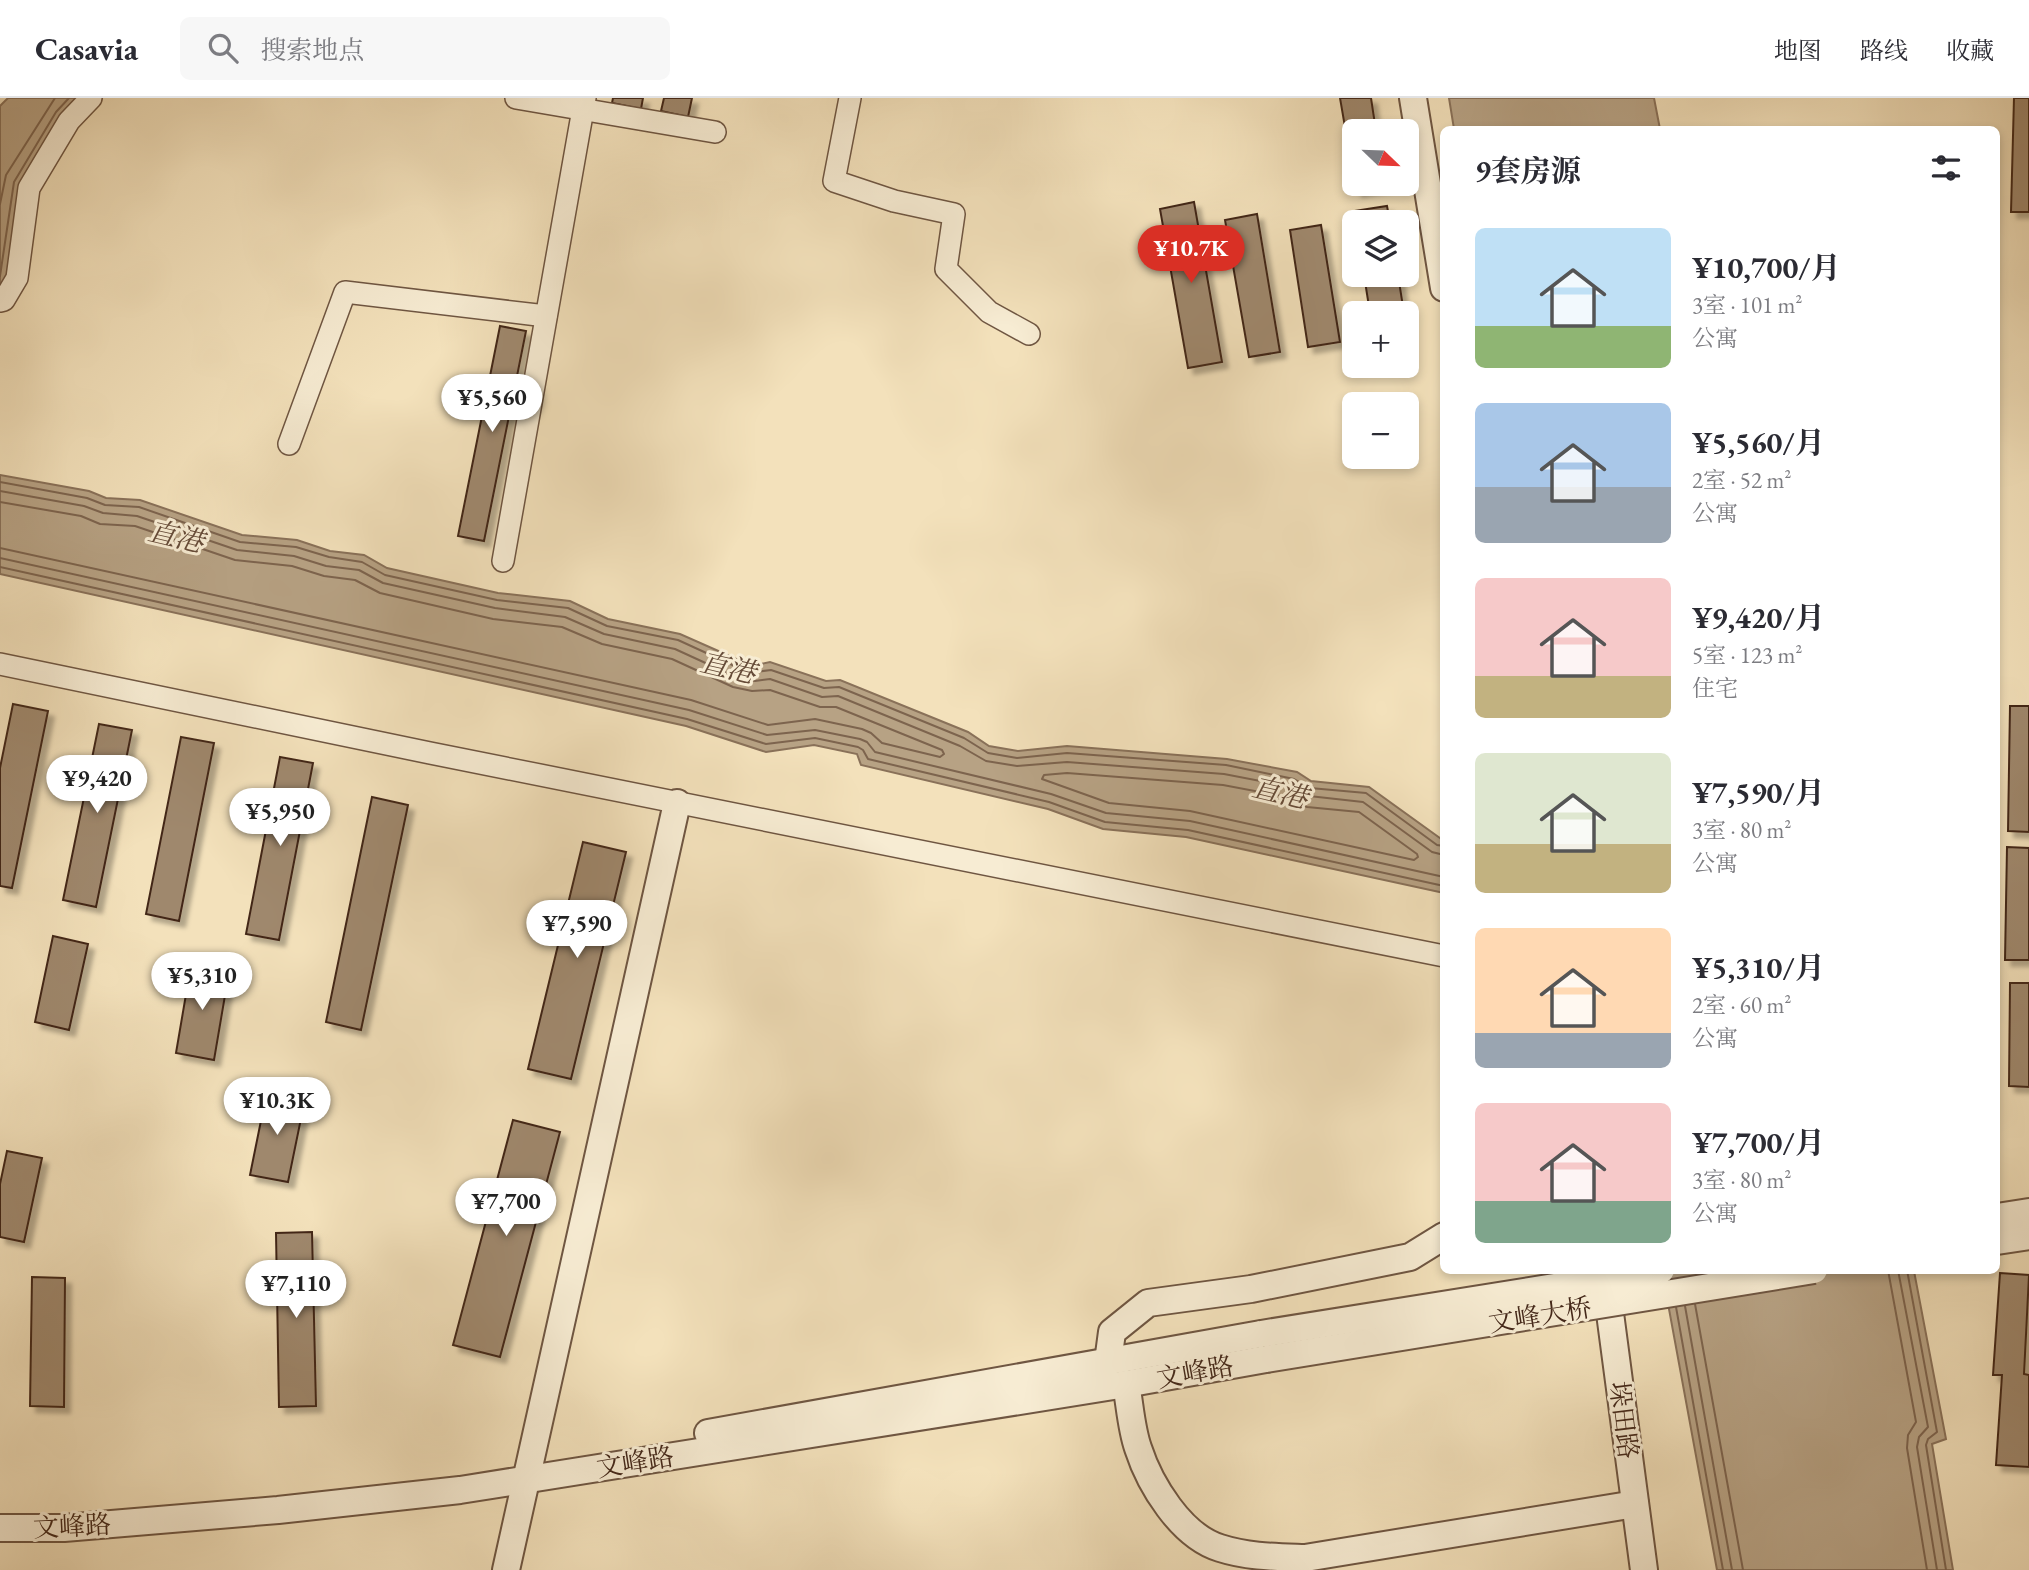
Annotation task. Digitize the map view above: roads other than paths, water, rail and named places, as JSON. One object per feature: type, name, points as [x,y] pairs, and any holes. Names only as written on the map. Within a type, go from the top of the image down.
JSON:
[{"type":"street","points":[[0,301],[4,300],[17,278],[29,188],[69,121],[91,98]]},
{"type":"street","points":[[516,98],[584,104],[715,132]]},
{"type":"street","points":[[850,98],[834,181],[894,201],[954,214],[946,269],[989,312],[1029,334]]},
{"type":"street","points":[[1413,98],[1440,263]]},
{"type":"street","points":[[502,561],[584,104]]},
{"type":"street","points":[[289,443],[345,292],[546,316]]},
{"type":"street","points":[[0,664],[1440,956]]},
{"type":"street","points":[[506,1570],[677,803]]},
{"type":"street","points":[[2000,1217],[2029,1212]]},
{"type":"street","points":[[2000,1241],[2029,1236]]},
{"type":"street","points":[[1108,1362],[1112,1332],[1148,1303],[1251,1289],[1409,1257],[1440,1238]]},
{"type":"street","name":"垛田路","points":[[1604,1274],[1643,1570]]},
{"type":"street","name":"文峰大桥","points":[[1264,1347],[1640,1274]]},
{"type":"street","name":"文峰大桥","points":[[1264,1347],[1785,1274]]},
{"type":"street","name":"文峰路","points":[[0,1515],[48,1516],[529,1472],[1126,1384],[1264,1347]]},
{"type":"street","name":"文峰路","points":[[0,1528],[64,1528],[278,1510],[460,1490],[529,1472],[1108,1362],[1264,1347]]},
{"type":"street","points":[[1126,1384],[1138,1447],[1160,1495],[1188,1531],[1217,1548],[1256,1557],[1305,1558],[1635,1504]]},
{"type":"water","points":[[8,98],[91,98],[29,188],[17,278],[0,301],[0,106]]},
{"type":"water","points":[[1449,98],[1654,98],[1659,126],[1454,126]]},
{"type":"water","name":"直港","points":[[0,475],[89,491],[106,498],[140,500],[242,535],[297,540],[330,551],[364,555],[387,568],[498,593],[570,601],[608,619],[680,634],[741,661],[756,665],[770,662],[826,681],[840,680],[968,732],[989,746],[1018,751],[1067,746],[1227,759],[1297,772],[1311,781],[1369,787],[1440,838],[1440,892],[1186,837],[1103,829],[1048,809],[861,765],[857,754],[814,745],[766,752],[686,726],[0,574]]},
{"type":"water","points":[[1663,1274],[1915,1274],[1946,1439],[1932,1444],[1953,1570],[1717,1570]]}]
